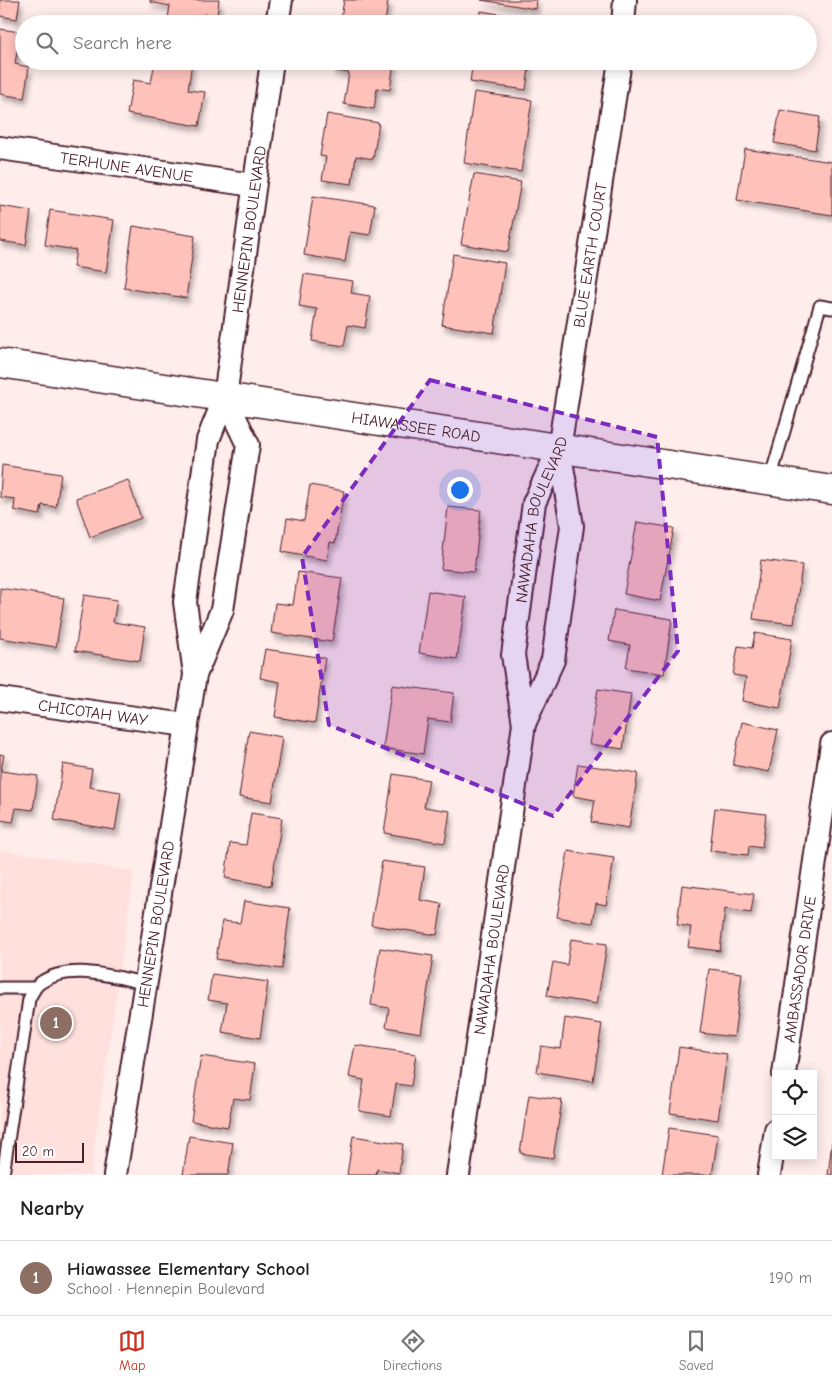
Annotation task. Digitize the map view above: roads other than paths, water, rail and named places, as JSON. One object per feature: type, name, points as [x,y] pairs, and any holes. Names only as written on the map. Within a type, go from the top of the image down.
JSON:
[{"type":"main road","name":"HIAWASSEE ROAD","points":[[0,363],[832,490]]},
{"type":"street","points":[[278,15],[281,0]]},
{"type":"street","points":[[625,15],[626,0]]},
{"type":"street","name":"HENNEPIN BOULEVARD","points":[[195,674],[184,602],[208,440],[225,397],[253,185],[271,70]]},
{"type":"street","name":"BLUE EARTH COURT","points":[[560,449],[619,70]]},
{"type":"street","name":"TERHUNE AVENUE","points":[[0,148],[253,185]]},
{"type":"street","name":"HENNEPIN BOULEVARD","points":[[115,1175],[195,674],[222,610],[248,445],[225,397]]},
{"type":"street","name":"NAWADAHA BOULEVARD","points":[[524,724],[513,655],[534,504],[560,449]]},
{"type":"street","name":"NAWADAHA BOULEVARD","points":[[458,1175],[524,724],[553,660],[572,526],[560,449]]},
{"type":"street","name":"CHICOTAH WAY","points":[[0,699],[186,725]]},
{"type":"street","name":"AMBASSADOR DRIVE","points":[[785,1070],[826,818],[832,744]]},
{"type":"street","points":[[769,1175],[772,1156]]},
{"type":"lane","points":[[770,480],[820,306],[832,308]]},
{"type":"lane","points":[[3,1175],[29,999],[35,988],[38,984],[54,976],[71,973],[95,974],[145,983]]},
{"type":"lane","points":[[0,988],[35,988]]},
{"type":"place","name":"Hiawassee Elementary School","points":[[56,1023]]}]
